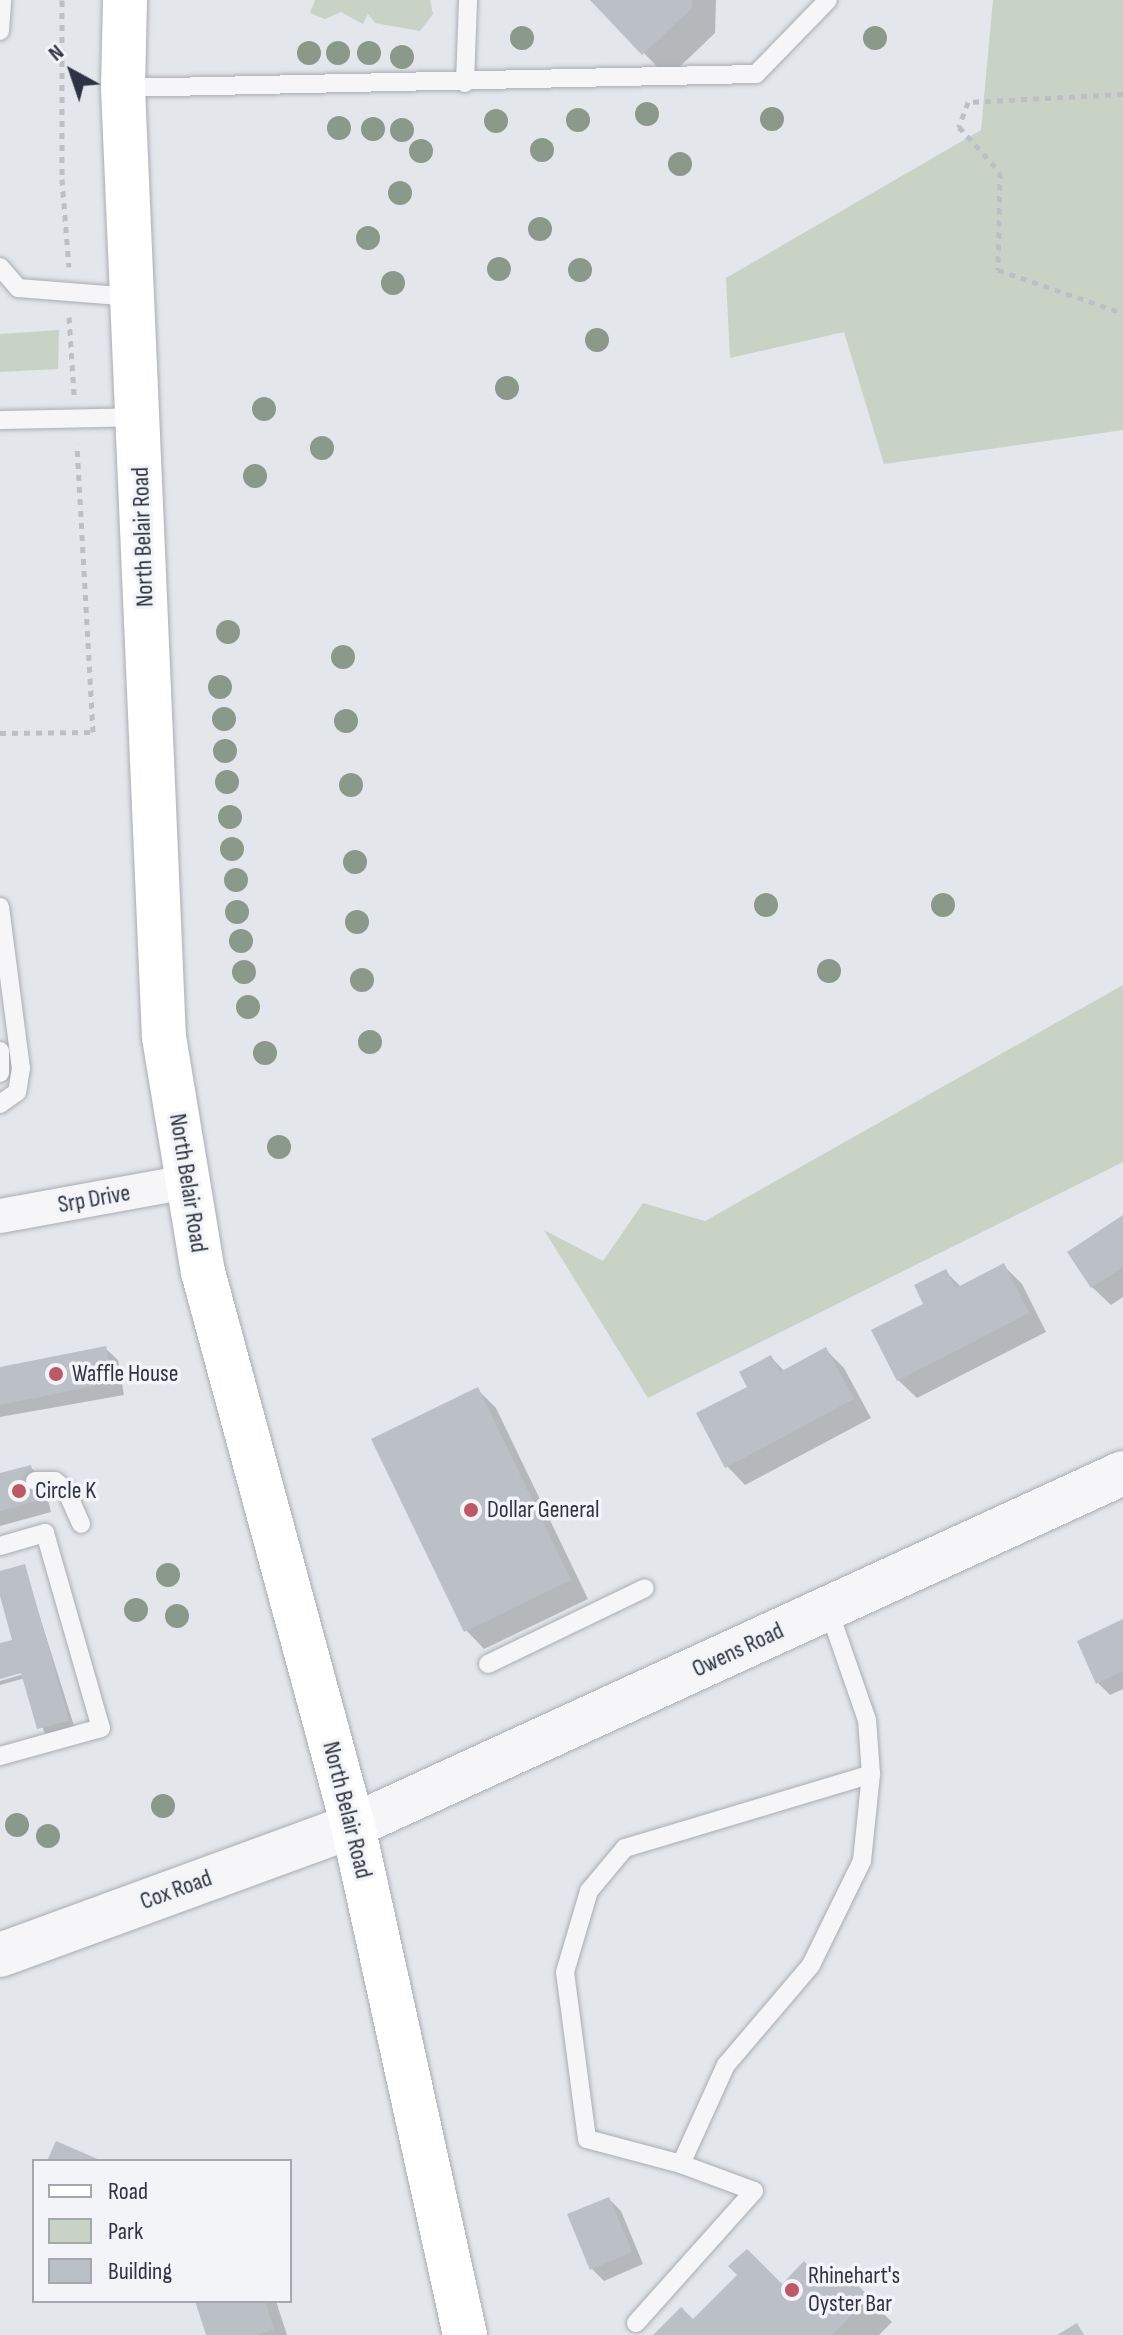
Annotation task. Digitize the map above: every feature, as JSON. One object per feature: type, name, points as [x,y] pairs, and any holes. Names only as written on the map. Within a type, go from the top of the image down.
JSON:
[{"type":"main road","name":"North Belair Road","points":[[125,0],[123,88],[164,1037],[203,1272],[353,1826],[465,2335]]},
{"type":"street","name":"Srp Drive","points":[[0,1216],[188,1182]]},
{"type":"street","name":"Owens Road","points":[[353,1826],[1123,1473]]},
{"type":"street","name":"Cox Road","points":[[0,1955],[353,1826]]},
{"type":"lane","points":[[0,31],[2,0]]},
{"type":"lane","points":[[465,83],[468,0]]},
{"type":"lane","points":[[123,88],[465,83],[756,74],[828,0]]},
{"type":"lane","points":[[0,267],[18,288],[133,297]]},
{"type":"lane","points":[[0,420],[138,417]]},
{"type":"lane","points":[[0,907],[21,1068],[17,1092],[0,1104]]},
{"type":"lane","points":[[0,1051],[0,1073]]},
{"type":"lane","points":[[35,1481],[55,1481],[66,1490],[81,1524]]},
{"type":"lane","points":[[0,1546],[45,1533],[101,1728],[0,1755]]},
{"type":"lane","points":[[488,1664],[645,1588]]},
{"type":"lane","points":[[681,2164],[726,2065],[811,1965],[862,1861],[871,1774],[867,1720],[828,1608]]},
{"type":"lane","points":[[636,2323],[754,2191],[681,2164],[587,2139],[565,1972],[589,1891],[625,1848],[871,1774]]},
{"type":"path","points":[[0,733],[93,732],[69,292],[62,0]]},
{"type":"path","points":[[1123,94],[968,102],[959,127],[1000,172],[998,270],[1123,313]]},
{"type":"green space","points":[[315,0],[430,0],[433,14],[420,31],[375,23],[368,14],[363,24],[341,12],[325,19],[310,13]]},
{"type":"green space","points":[[993,0],[1123,0],[1123,430],[884,464],[844,332],[730,358],[726,278],[981,130]]},
{"type":"green space","points":[[59,330],[58,369],[0,372],[0,334]]},
{"type":"green space","points":[[1123,985],[1123,1162],[648,1398],[544,1230],[603,1261],[643,1203],[705,1221]]},
{"type":"building","points":[[590,0],[692,0],[692,8],[642,55]]},
{"type":"building","points":[[1123,1215],[1123,1267],[1091,1288],[1067,1252]]},
{"type":"building","points":[[1004,1263],[1029,1313],[897,1381],[871,1330],[923,1304],[914,1285],[946,1269],[956,1288]]},
{"type":"building","name":"Waffle House","points":[[106,1346],[113,1382],[0,1405],[0,1367]]},
{"type":"building","points":[[826,1347],[854,1399],[725,1468],[696,1413],[747,1387],[739,1372],[771,1355],[780,1372]]},
{"type":"building","name":"Dollar General","points":[[478,1387],[571,1580],[464,1632],[371,1439]]},
{"type":"building","name":"Circle K","points":[[31,1465],[40,1500],[0,1511],[0,1473]]},
{"type":"building","name":"Circle K","points":[[25,1564],[69,1721],[37,1729],[21,1673],[0,1679],[0,1643],[12,1640],[0,1596],[0,1571]]},
{"type":"building","points":[[1123,1619],[1123,1671],[1096,1684],[1077,1641]]},
{"type":"building","points":[[56,2141],[97,2159],[48,2159]]},
{"type":"building","points":[[609,2197],[632,2252],[590,2270],[567,2214]]},
{"type":"building","name":"Rhinehart's Oyster Bar","points":[[747,2249],[782,2284],[804,2261],[827,2284],[841,2269],[870,2297],[832,2335],[653,2335],[681,2307],[693,2319],[737,2275],[728,2266]]},
{"type":"building","points":[[196,2303],[266,2303],[274,2329],[257,2335],[206,2335]]},
{"type":"building","points":[[1077,2323],[1084,2335],[1057,2335]]},
{"type":"place","name":"Waffle House","points":[[56,1374]]},
{"type":"place","name":"Circle K","points":[[19,1491]]},
{"type":"place","name":"Dollar General","points":[[471,1510]]},
{"type":"place","name":"Rhinehart's Oyster Bar","points":[[792,2290]]}]
